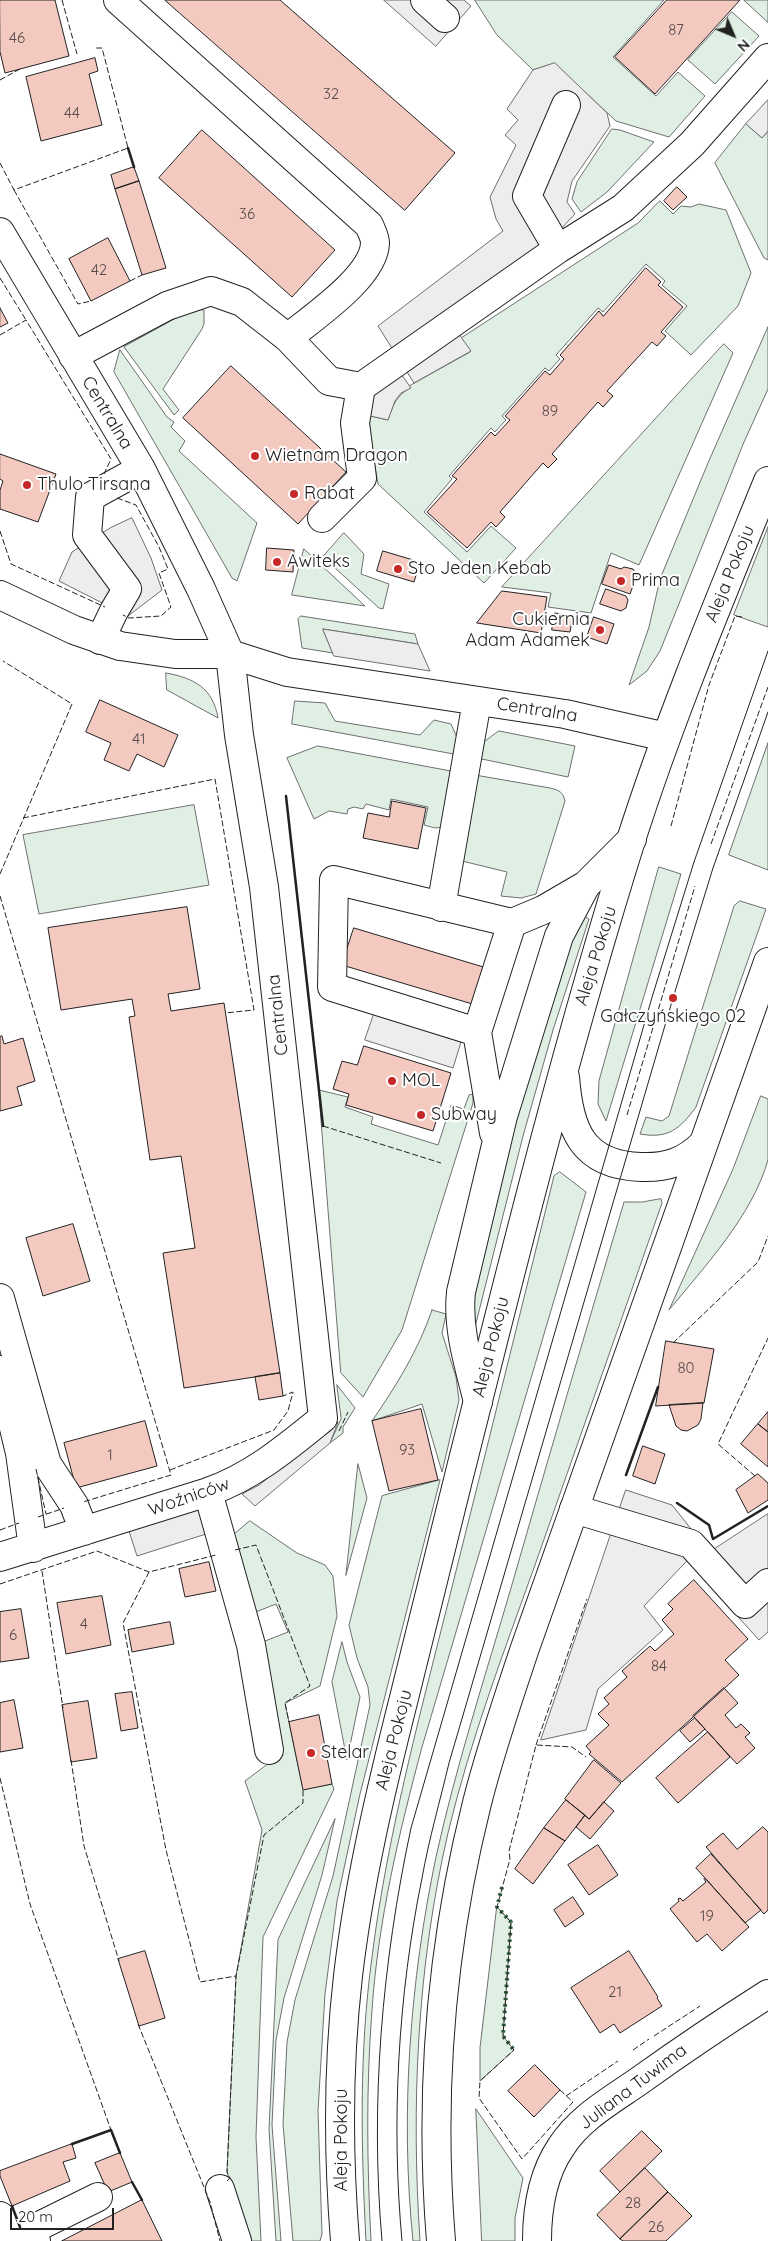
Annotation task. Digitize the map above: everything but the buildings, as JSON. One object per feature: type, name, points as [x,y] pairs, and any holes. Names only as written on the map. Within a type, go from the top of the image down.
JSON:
[{"type":"main road","points":[[118,0],[369,225],[376,242],[371,259],[346,291],[288,338]]},
{"type":"main road","points":[[425,0],[445,18]]},
{"type":"main road","points":[[322,518],[362,478],[355,423],[361,387],[558,249],[623,208],[692,144],[768,58]]},
{"type":"main road","points":[[558,249],[527,196],[566,105]]},
{"type":"main road","name":"Centralna","points":[[0,232],[141,469],[201,589],[230,654],[239,735],[264,886],[318,1376]]},
{"type":"main road","points":[[73,356],[167,306],[211,291],[242,302],[288,338],[329,381],[361,387]]},
{"type":"main road","points":[[100,640],[114,610],[127,589],[87,535],[90,497],[141,469]]},
{"type":"main road","name":"Aleja Pokoju","points":[[345,2241],[341,2127],[342,2054],[348,1978],[357,1914],[382,1787],[537,1164],[564,1063],[632,839],[666,737],[687,680],[768,481]]},
{"type":"main road","name":"Centralna","points":[[0,596],[100,640],[158,653],[230,654],[287,672],[565,714],[666,737]]},
{"type":"main road","points":[[441,907],[477,701]]},
{"type":"main road","points":[[477,1032],[332,987],[334,880],[512,923],[543,910],[586,885],[632,839]]},
{"type":"main road","points":[[478,1402],[463,1342],[459,1307],[461,1292],[496,1145],[528,1031],[559,936],[586,885]]},
{"type":"main road","points":[[496,1145],[477,1032],[512,923]]},
{"type":"main road","points":[[441,2241],[436,2159],[436,2104],[446,1970],[461,1880],[477,1803],[498,1731],[574,1509],[768,962]]},
{"type":"main road","points":[[564,1063],[568,1111],[585,1144],[604,1161],[624,1166],[663,1167],[683,1160],[703,1144]]},
{"type":"main road","points":[[0,1298],[47,1464],[74,1505],[84,1531]]},
{"type":"main road","points":[[0,1370],[20,1453],[33,1548]]},
{"type":"main road","name":"Woźniców","points":[[0,1556],[33,1548],[208,1492],[241,1479],[258,1469],[323,1418],[318,1376]]},
{"type":"main road","points":[[208,1492],[251,1645],[269,1750]]},
{"type":"main road","points":[[574,1509],[691,1544],[745,1604],[768,1583]]},
{"type":"main road","name":"Juliana Tuwima","points":[[537,2241],[537,2216],[542,2189],[561,2147],[579,2126],[604,2105],[695,2041],[768,1994]]},
{"type":"main road","points":[[220,2189],[236,2241]]},
{"type":"main road","points":[[36,2241],[31,2230],[98,2197]]},
{"type":"main road","points":[[0,2216],[9,2241]]},
{"type":"green space","points":[[475,0],[664,0],[613,57],[656,96],[678,72],[705,96],[669,137],[616,121],[555,64],[533,70],[497,35]]},
{"type":"green space","points":[[744,0],[768,0],[768,22]]},
{"type":"green space","points":[[732,12],[759,36],[715,84],[688,60]]},
{"type":"green space","points":[[746,124],[762,138],[768,131],[768,260],[764,258],[715,163]]},
{"type":"green space","points":[[612,129],[654,142],[607,192],[581,212],[572,199],[577,182]]},
{"type":"green space","points":[[660,201],[673,214],[681,206],[691,207],[699,204],[726,210],[751,273],[738,306],[691,355],[665,331],[687,306],[662,285],[665,281],[646,264],[603,312],[598,308],[556,355],[560,359],[549,371],[545,368],[502,416],[506,420],[495,432],[491,428],[449,476],[452,479],[424,512],[467,552],[491,526],[516,548],[484,583],[378,484],[366,415],[388,420],[396,401],[401,394],[410,388],[409,386],[470,352],[461,338],[638,223]]},
{"type":"green space","points":[[193,309],[204,310],[204,324],[163,389],[179,410],[174,415],[124,347]]},
{"type":"green space","points":[[768,327],[768,389],[744,442],[660,651],[647,671],[629,685],[649,627],[660,579],[708,463]]},
{"type":"green space","points":[[724,344],[733,353],[639,565],[611,553],[591,613],[548,607],[551,593],[502,587]]},
{"type":"green space","points":[[120,350],[167,417],[174,422],[171,427],[185,441],[179,451],[257,523],[237,581],[232,578],[114,372]]},
{"type":"green space","points":[[768,527],[768,627],[734,615]]},
{"type":"green space","points":[[344,533],[364,554],[361,574],[389,584],[383,609],[379,608],[323,557]]},
{"type":"green space","points":[[304,549],[365,606],[292,595]]},
{"type":"green space","points":[[301,616],[415,634],[418,644],[323,629],[333,653],[302,648],[298,619]]},
{"type":"green space","points":[[166,673],[185,678],[201,686],[212,699],[218,718],[167,690]]},
{"type":"green space","points":[[295,701],[325,703],[335,721],[420,735],[434,720],[451,724],[459,742],[459,755],[292,724]]},
{"type":"green space","points":[[499,731],[575,746],[568,777],[477,758],[480,745]]},
{"type":"green space","points":[[768,743],[768,870],[729,855]]},
{"type":"green space","points":[[318,746],[456,772],[443,827],[435,828],[424,825],[428,807],[391,799],[389,810],[366,804],[363,809],[354,807],[348,809],[347,814],[329,811],[314,819],[287,758]]},
{"type":"green space","points":[[475,775],[550,788],[562,793],[565,801],[536,894],[521,898],[501,896],[507,872],[462,861]]},
{"type":"green space","points":[[194,805],[209,885],[39,914],[23,835]]},
{"type":"green space","points":[[659,867],[681,874],[606,1121],[598,1104],[599,1081]]},
{"type":"green space","points":[[740,901],[766,909],[696,1107],[679,1127],[672,1131],[658,1135],[640,1134],[646,1117],[662,1121],[669,1116],[734,906]]},
{"type":"green space","points":[[586,917],[589,919],[553,1030],[523,1136],[475,1327],[469,1300],[553,977],[578,924]]},
{"type":"green space","points":[[319,1090],[348,1097],[345,1107],[373,1117],[371,1124],[438,1145],[451,1105],[464,1109],[469,1095],[473,1094],[473,1103],[402,1330],[363,1397],[341,1373]]},
{"type":"green space","points":[[761,1096],[768,1099],[768,1160],[761,1181],[751,1201],[726,1240],[669,1310],[733,1169]]},
{"type":"green space","points":[[560,1172],[586,1192],[422,1747],[405,1812],[384,1910],[375,1977],[370,2039],[368,2126],[371,2241],[366,2241],[362,2134],[363,2064],[372,1957],[387,1862],[419,1720],[554,1176]]},
{"type":"green space","points":[[661,1199],[662,1203],[488,1698],[466,1765],[448,1833],[429,1934],[423,1985],[419,2036],[416,2138],[420,2241],[413,2241],[407,2145],[410,2048],[414,2000],[427,1904],[452,1789],[624,1202]]},
{"type":"green space","points":[[432,1310],[446,1314],[442,1333],[456,1377],[459,1400],[442,1472],[422,1404],[372,1421],[406,1368]]},
{"type":"green space","points":[[337,1385],[355,1408],[343,1427],[343,1433],[330,1443],[341,1419]]},
{"type":"green space","points":[[358,1464],[367,1498],[346,1575]]},
{"type":"green space","points":[[440,1480],[360,1794],[337,1901],[325,1994],[318,2111],[322,2234],[320,2241],[293,2241],[283,2124],[287,2042],[295,2000],[333,1876],[370,1705],[368,1687],[357,1658],[349,1625],[382,1496]]},
{"type":"green space","points":[[250,1521],[297,1553],[325,1565],[333,1576],[337,1616],[320,1686],[285,1703],[303,1789],[332,1784],[334,1789],[263,1937],[256,2137],[261,2241],[249,2241],[227,2172],[236,1976],[262,1830],[245,1781],[281,1754],[260,1643],[288,1632],[276,1604],[253,1613],[227,1536],[235,1533]]},
{"type":"green space","points":[[342,1642],[360,1697],[347,1760],[332,1682]]},
{"type":"green space","points":[[335,1819],[322,1875],[284,1998],[276,2040],[272,2125],[281,2241],[276,2241],[269,2129],[278,1940]]},
{"type":"green space","points":[[497,1907],[511,1922],[503,2036],[514,2050],[480,2081],[480,2048]]},
{"type":"green space","points":[[476,2109],[523,2178],[515,2218],[515,2241],[482,2241]]},
{"type":"shaded area","points":[[384,0],[464,0],[471,6],[436,46]]},
{"type":"shaded area","points":[[555,63],[607,113],[610,126],[572,181],[567,202],[575,214],[541,250],[451,323],[471,351],[414,383],[378,326],[503,231],[496,219],[490,197],[516,145],[505,135],[518,120],[507,109],[533,70]]},
{"type":"shaded area","points":[[768,100],[768,131],[762,138],[746,124]]},
{"type":"shaded area","points":[[399,371],[411,388],[401,393],[395,401],[388,420],[366,415],[375,392]]},
{"type":"shaded area","points":[[132,518],[151,558],[162,590],[128,616],[59,581],[72,552],[110,528]]},
{"type":"shaded area","points":[[323,629],[418,644],[430,671],[334,656]]},
{"type":"shaded area","points":[[374,1014],[461,1042],[453,1068],[365,1040]]},
{"type":"shaded area","points":[[338,1422],[330,1443],[255,1506],[242,1494],[259,1485]]},
{"type":"shaded area","points":[[626,1490],[672,1505],[703,1544],[644,1606],[663,1630],[598,1689],[586,1730],[541,1740]]},
{"type":"shaded area","points":[[198,1509],[206,1534],[137,1556],[129,1531]]},
{"type":"shaded area","points":[[768,1514],[768,1632],[759,1640],[713,1589],[713,1550]]},
{"type":"tram line","points":[[382,2241],[377,2137],[381,2033],[393,1930],[411,1828],[653,994],[694,862],[768,651]]},
{"type":"tram line","points":[[402,2241],[397,2150],[397,2105],[402,2013],[414,1923],[431,1834],[449,1763],[673,998],[713,868],[768,712]]},
{"type":"hedge","points":[[502,1887],[497,1907],[511,1922],[503,2036],[514,2050]]},
{"type":"fence","points":[[62,0],[77,54]]},
{"type":"fence","points":[[0,163],[14,190],[128,148],[102,48],[96,48]]},
{"type":"fence","points":[[0,80],[20,69]]},
{"type":"fence","points":[[14,190],[78,304],[91,301]]},
{"type":"fence","points":[[130,281],[142,275]]},
{"type":"fence","points":[[0,278],[26,320]]},
{"type":"fence","points":[[0,335],[26,320],[111,459],[104,474]]},
{"type":"fence","points":[[117,498],[136,505],[159,547],[168,569],[159,573],[171,607],[161,616],[129,618],[123,615]]},
{"type":"fence","points":[[0,531],[11,564],[105,607]]},
{"type":"fence","points":[[671,826],[709,685],[735,616],[742,617]]},
{"type":"fence","points":[[0,874],[72,704],[3,661]]},
{"type":"fence","points":[[711,844],[768,687]]},
{"type":"fence","points":[[23,818],[215,779],[254,1010],[225,1013]]},
{"type":"fence","points":[[627,1115],[695,886]]},
{"type":"fence","points":[[0,896],[171,1475],[83,1502]]},
{"type":"fence","points":[[323,1126],[441,1163]]},
{"type":"fence","points":[[673,1343],[758,1262],[768,1236]]},
{"type":"fence","points":[[755,1476],[718,1444],[768,1338]]},
{"type":"fence","points":[[170,1470],[274,1430],[288,1411],[293,1392],[283,1396]]},
{"type":"fence","points":[[339,1431],[348,1412]]},
{"type":"fence","points":[[36,1469],[46,1514]]},
{"type":"fence","points":[[38,1517],[64,1508]]},
{"type":"fence","points":[[0,1530],[19,1523]]},
{"type":"fence","points":[[235,1550],[256,1545],[310,1686],[285,1703],[289,1722]]},
{"type":"fence","points":[[0,1584],[97,1551],[149,1572],[216,1555]]},
{"type":"fence","points":[[42,1571],[63,1708]]},
{"type":"fence","points":[[149,1572],[123,1623],[166,1850],[200,1982],[236,1976]]},
{"type":"fence","points":[[536,1745],[587,1599]]},
{"type":"fence","points":[[560,2090],[573,2102],[522,2159],[479,2098],[480,2081],[514,2050],[503,2036],[511,1922],[497,1907],[536,1745],[572,1747],[586,1757]]},
{"type":"fence","points":[[71,1760],[84,1846],[119,1961]]},
{"type":"fence","points":[[0,1778],[30,1904],[111,2130]]},
{"type":"fence","points":[[227,2181],[230,2178],[227,2172],[236,1976],[264,1835],[303,1803],[303,1790]]},
{"type":"fence","points":[[654,2036],[700,2006]]},
{"type":"fence","points":[[138,2024],[210,2202],[220,2241]]},
{"type":"fence","points":[[633,2050],[649,2039]]},
{"type":"fence","points":[[566,2096],[618,2061]]},
{"type":"wall","points":[[128,148],[134,167]]},
{"type":"wall","points":[[286,796],[323,1126]]},
{"type":"wall","points":[[626,1475],[658,1387]]},
{"type":"wall","points":[[677,1503],[709,1525],[713,1539],[768,1506]]},
{"type":"wall","points":[[72,2144],[111,2130],[120,2153]]},
{"type":"wall","points":[[132,2182],[142,2200]]},
{"type":"wall","points":[[12,2206],[20,2227]]},
{"type":"place","name":"Wietnam Dragon","points":[[255,456]]},
{"type":"place","name":"Thulo Tirsana","points":[[27,485]]},
{"type":"place","name":"Rabat","points":[[294,494]]},
{"type":"place","name":"Awiteks","points":[[277,562]]},
{"type":"place","name":"Sto Jeden Kebab","points":[[398,569]]},
{"type":"place","name":"Prima","points":[[621,581]]},
{"type":"place","name":"Cukiernia Adam Adamek","points":[[600,630]]},
{"type":"place","name":"Gałczyńskiego 02","points":[[673,998]]},
{"type":"place","name":"MOL","points":[[392,1081]]},
{"type":"place","name":"Subway","points":[[421,1115]]},
{"type":"place","name":"Stelar","points":[[311,1753]]}]
